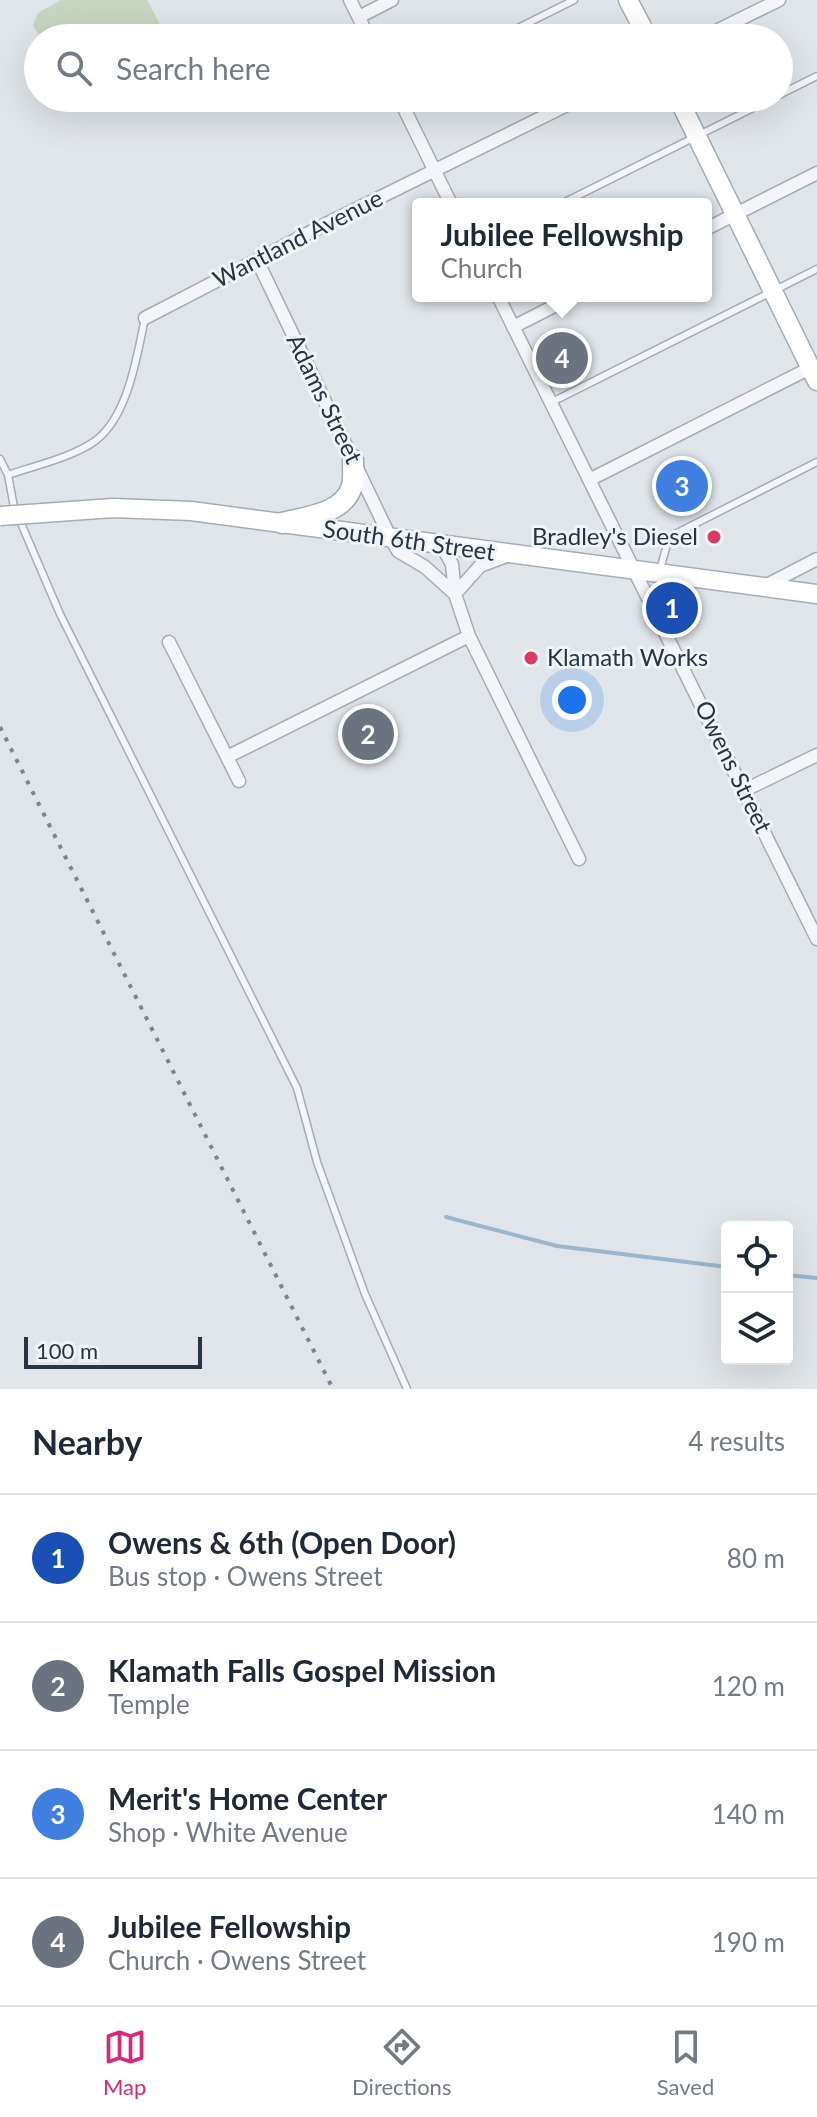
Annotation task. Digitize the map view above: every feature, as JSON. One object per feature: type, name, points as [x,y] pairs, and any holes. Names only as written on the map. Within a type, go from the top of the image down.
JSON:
[{"type":"main road","points":[[628,0],[641,24]]},
{"type":"main road","points":[[685,112],[815,371]]},
{"type":"main road","points":[[282,523],[333,509],[346,498],[353,485],[353,460]]},
{"type":"main road","name":"South 6th Street","points":[[0,516],[113,508],[191,511],[817,594]]},
{"type":"street","points":[[350,0],[362,24]]},
{"type":"street","points":[[359,17],[392,0]]},
{"type":"street","points":[[730,24],[779,0]]},
{"type":"street","points":[[406,112],[448,198]]},
{"type":"street","name":"Wantland Avenue","points":[[145,318],[553,112]]},
{"type":"street","points":[[712,226],[817,173]]},
{"type":"street","name":"Adams Street","points":[[257,260],[391,539]]},
{"type":"street","name":"Owens Street","points":[[501,302],[817,939]]},
{"type":"street","points":[[513,327],[562,302]]},
{"type":"street","points":[[591,479],[815,371]]},
{"type":"street","points":[[391,539],[398,551],[425,567],[455,594]]},
{"type":"street","points":[[441,545],[452,564],[455,594],[469,636],[579,859]]},
{"type":"street","points":[[455,594],[480,566],[512,554]]},
{"type":"street","points":[[763,587],[817,559]]},
{"type":"street","points":[[227,757],[469,636]]},
{"type":"street","points":[[169,642],[239,781]]},
{"type":"street","points":[[745,790],[817,755]]},
{"type":"lane","points":[[526,24],[574,0]]},
{"type":"lane","points":[[793,88],[817,76]]},
{"type":"lane","points":[[573,198],[745,112]]},
{"type":"lane","points":[[552,403],[817,269]]},
{"type":"lane","points":[[8,475],[95,441],[117,416],[135,364],[145,318]]},
{"type":"lane","points":[[0,459],[8,475],[14,507],[60,614],[297,1088],[317,1162],[365,1294],[407,1389]]},
{"type":"lane","points":[[659,574],[669,537],[817,462]]},
{"type":"green space","points":[[61,0],[147,0],[160,24],[33,24],[38,13]]},
{"type":"waterway","points":[[446,1217],[557,1246],[721,1266]]},
{"type":"waterway","points":[[793,1276],[817,1278]]},
{"type":"railway","points":[[0,727],[333,1389]]},
{"type":"place","name":"Jubilee Fellowship","points":[[562,358]]},
{"type":"place","name":"Merit's Home Center","points":[[682,486]]},
{"type":"place","name":"Bradley's Diesel","points":[[714,537]]},
{"type":"place","name":"Owens & 6th (Open Door)","points":[[672,608]]},
{"type":"place","name":"Klamath Works","points":[[531,658]]},
{"type":"place","name":"Klamath Falls Gospel Mission","points":[[368,734]]}]
